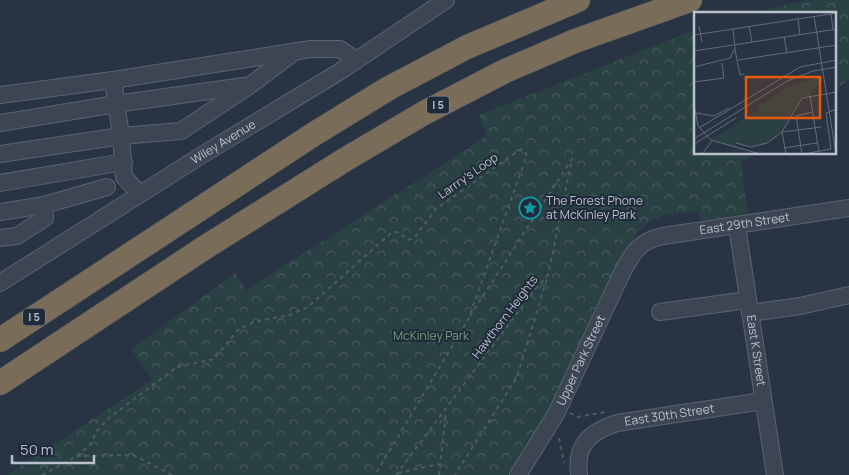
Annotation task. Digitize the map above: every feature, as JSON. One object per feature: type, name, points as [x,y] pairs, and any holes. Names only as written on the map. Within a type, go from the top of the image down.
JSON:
[{"type":"highway","name":"I 5","points":[[0,340],[314,134],[389,88],[467,47],[578,0]]},
{"type":"highway","name":"I 5","points":[[0,383],[204,248],[408,122],[497,75],[575,41],[690,0]]},
{"type":"highway","name":"I 5","points":[[0,391],[204,248]]},
{"type":"street","name":"Wiley Avenue","points":[[0,283],[356,60],[446,0]]},
{"type":"street","points":[[0,95],[113,80],[311,49],[340,49],[356,60]]},
{"type":"street","points":[[0,154],[121,136],[181,131],[249,86],[295,52]]},
{"type":"street","points":[[113,80],[124,162],[124,177],[140,194]]},
{"type":"street","points":[[0,123],[116,104],[249,86]]},
{"type":"street","points":[[0,184],[124,162]]},
{"type":"street","points":[[0,212],[44,205],[107,187]]},
{"type":"street","points":[[0,248],[45,218],[44,205]]},
{"type":"street","name":"East 29th Street","points":[[642,244],[651,238],[849,208]]},
{"type":"street","name":"East K Street","points":[[737,226],[775,475]]},
{"type":"street","points":[[0,238],[17,236]]},
{"type":"street","name":"Upper Park Street","points":[[518,475],[556,414],[621,275],[630,259],[642,244]]},
{"type":"street","points":[[660,312],[749,306],[800,306],[849,295]]},
{"type":"street","name":"East 30th Street","points":[[579,475],[579,455],[583,444],[596,431],[618,423],[763,401]]},
{"type":"path","name":"Larrry's Loop","points":[[42,475],[77,456],[90,445],[97,431],[110,417],[178,367],[214,359],[239,329],[254,322],[290,315],[308,307],[391,233],[399,232],[408,240],[415,237],[436,209],[520,149],[527,155],[468,320],[375,475]]},
{"type":"path","points":[[468,320],[572,159],[548,275]]},
{"type":"path","name":"Hawthorn Heights","points":[[397,474],[533,292],[548,275]]},
{"type":"path","name":"Hawthorn Heights","points":[[455,475],[517,377],[548,275]]},
{"type":"path","points":[[439,475],[446,410]]},
{"type":"path","points":[[570,413],[577,417],[606,412]]},
{"type":"path","points":[[559,438],[565,466]]},
{"type":"path","points":[[77,456],[133,455],[172,475]]},
{"type":"path","points":[[397,474],[440,464]]},
{"type":"green space","points":[[819,0],[849,0],[849,79],[836,89],[836,12],[759,12],[793,3]]},
{"type":"green space","name":"McKinley Park","points":[[694,30],[694,155],[753,155],[741,163],[748,214],[700,220],[698,211],[665,215],[649,222],[636,234],[616,267],[567,375],[536,433],[509,475],[7,475],[152,380],[131,349],[236,273],[246,290],[487,136],[479,115]]},
{"type":"place","name":"The Forest Phone at McKinley Park","points":[[530,208]]}]
